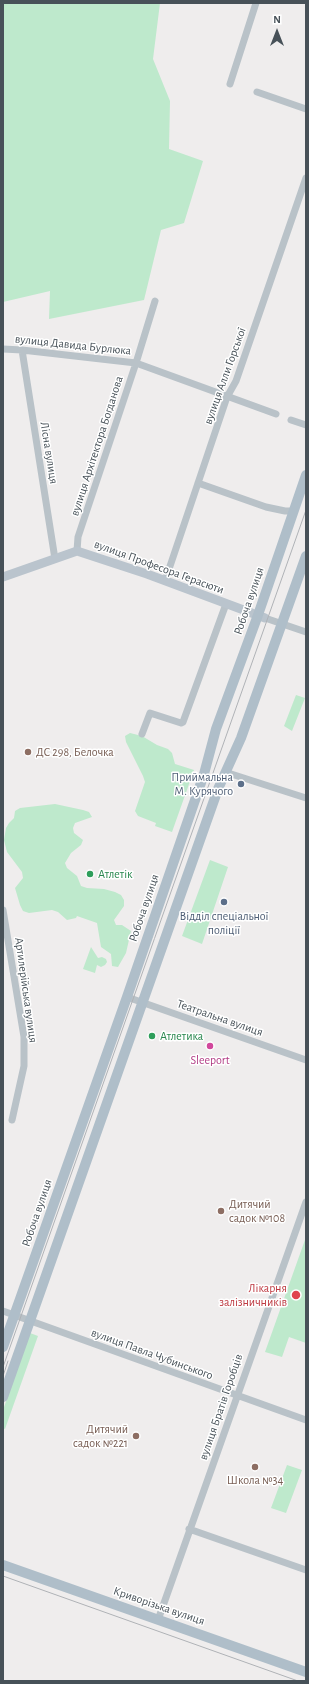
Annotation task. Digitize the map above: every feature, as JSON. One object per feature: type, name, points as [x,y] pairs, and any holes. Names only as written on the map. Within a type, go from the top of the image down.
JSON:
[{"type":"main road","name":"Робоча вулиця","points":[[4,1341],[128,997],[204,774],[216,729],[262,617],[306,475]]},
{"type":"main road","points":[[3,1397],[225,772],[241,738],[306,556]]},
{"type":"main road","name":"Криворізька вулиця","points":[[3,1565],[306,1672]]},
{"type":"street","points":[[230,84],[256,3]]},
{"type":"street","points":[[257,92],[306,110]]},
{"type":"street","name":"вулиця Алли Горської","points":[[165,581],[227,397],[236,381],[306,178]]},
{"type":"street","name":"вулиця Архітектора Богданова","points":[[77,551],[78,537],[155,301]]},
{"type":"street","name":"вулиця Давида Бурлюка","points":[[3,350],[22,350],[136,363],[276,414]]},
{"type":"street","name":"Лісна вулиця","points":[[22,350],[55,559]]},
{"type":"street","points":[[291,420],[306,425]]},
{"type":"street","points":[[198,483],[266,507],[281,511],[294,511]]},
{"type":"street","name":"вулиця Професора Герасюти","points":[[3,577],[77,551],[306,632]]},
{"type":"street","points":[[142,734],[150,713],[182,723],[183,722],[226,604]]},
{"type":"street","points":[[225,772],[306,798]]},
{"type":"street","name":"Артилерійська вулиця","points":[[3,910],[24,1037],[24,1066],[12,1120]]},
{"type":"street","name":"Театральна вулиця","points":[[128,997],[306,1060]]},
{"type":"street","name":"вулиця Братів Горобців","points":[[158,1620],[306,1202]]},
{"type":"street","name":"вулиця Павла Чубинського","points":[[3,1311],[306,1420]]},
{"type":"street","points":[[189,1529],[306,1570]]},
{"type":"green space","points":[[3,3],[160,3],[153,59],[170,101],[169,149],[203,161],[184,223],[161,230],[144,300],[49,319],[50,291],[3,302]]},
{"type":"green space","points":[[296,695],[305,698],[292,731],[284,726]]},
{"type":"green space","points":[[130,733],[142,736],[157,745],[168,749],[172,753],[175,764],[194,770],[172,832],[155,826],[156,823],[138,816],[135,811],[145,782],[126,742],[125,736]]},
{"type":"green space","points":[[55,804],[89,812],[92,817],[75,823],[73,828],[74,833],[83,840],[81,845],[71,853],[65,863],[67,868],[77,876],[81,886],[115,892],[121,895],[124,900],[124,906],[114,920],[116,925],[122,925],[131,931],[126,953],[118,967],[112,966],[111,954],[101,947],[97,923],[77,916],[76,918],[67,920],[58,912],[52,910],[29,913],[23,911],[20,905],[15,888],[23,878],[22,872],[7,852],[4,840],[6,828],[14,818],[15,811],[20,808]]},
{"type":"green space","points":[[210,860],[228,867],[202,944],[182,936]]},
{"type":"green space","points":[[91,947],[98,958],[102,957],[106,959],[107,962],[101,967],[97,965],[95,973],[83,969]]},
{"type":"green space","points":[[306,1237],[306,1343],[289,1337],[282,1357],[265,1352]]},
{"type":"green space","points":[[30,1333],[38,1336],[5,1429],[3,1428],[3,1410]]},
{"type":"green space","points":[[287,1465],[302,1470],[286,1513],[271,1508]]},
{"type":"tram line","points":[[3,1367],[306,510]]},
{"type":"tram line","points":[[3,1376],[8,1361]]},
{"type":"tram line","points":[[3,1576],[298,1681]]},
{"type":"place","name":"ДС 298, Белочка","points":[[28,752]]},
{"type":"place","name":"Приймальна М. Курячого","points":[[241,784]]},
{"type":"place","name":"Атлетік","points":[[90,874]]},
{"type":"place","name":"Відділ спеціальної поліції","points":[[224,902]]},
{"type":"place","name":"Атлетика","points":[[152,1036]]},
{"type":"place","name":"Sleeport","points":[[210,1046]]},
{"type":"place","name":"Дитячий садок №108","points":[[221,1211]]},
{"type":"place","name":"Лікарня залізничників","points":[[296,1295]]},
{"type":"place","name":"Дитячий садок №221","points":[[136,1436]]},
{"type":"place","name":"Школа №34","points":[[255,1467]]}]
